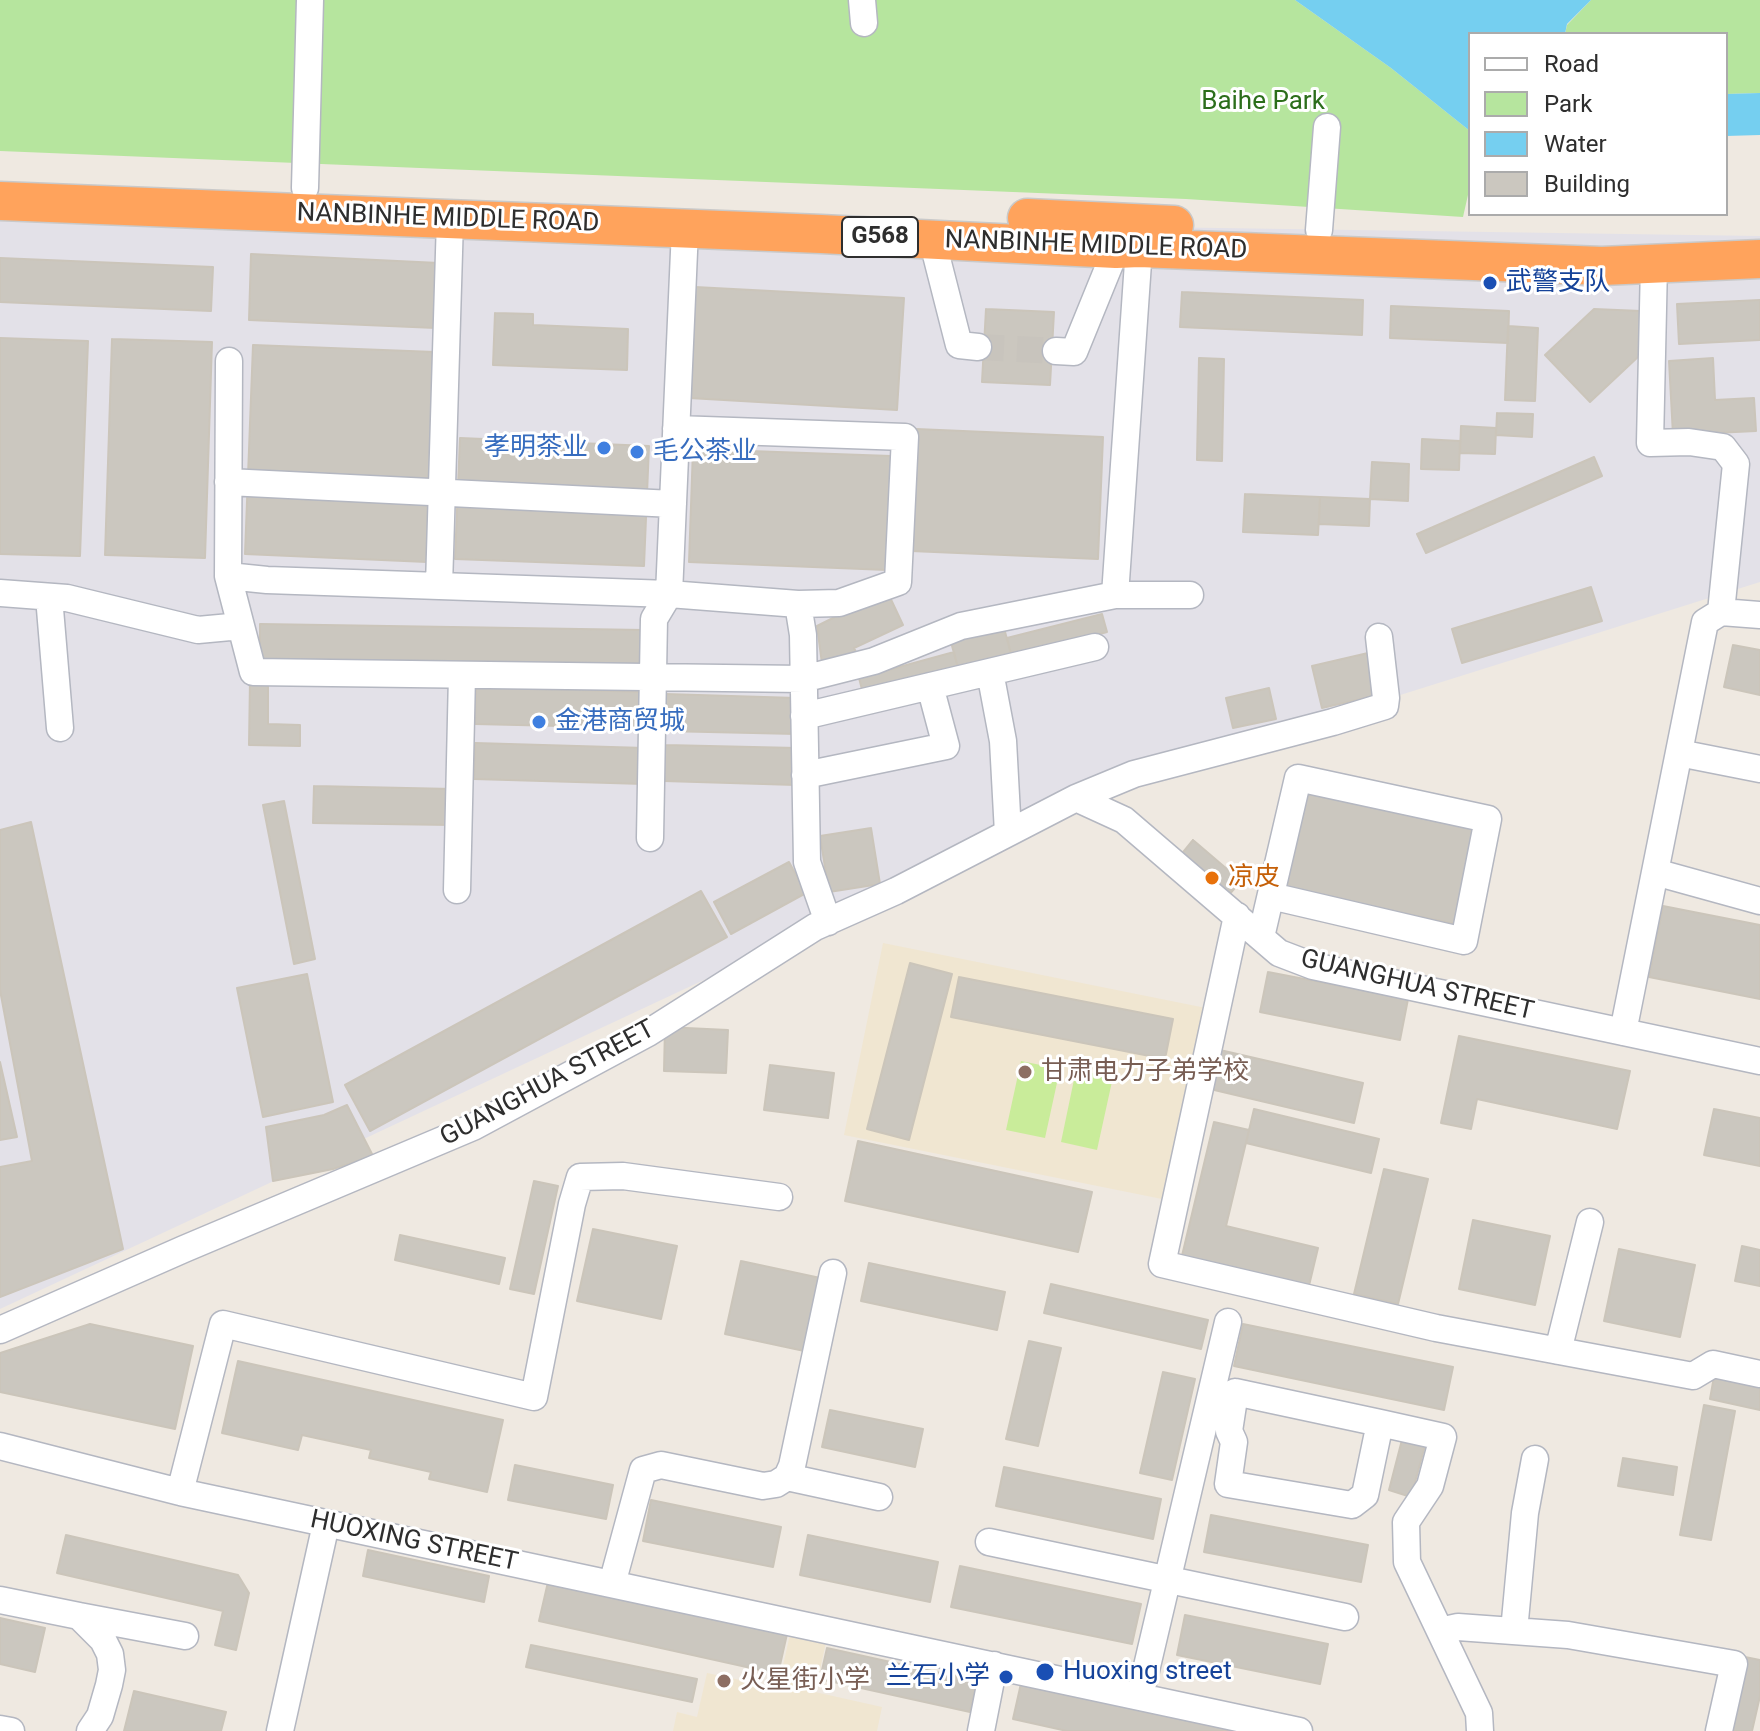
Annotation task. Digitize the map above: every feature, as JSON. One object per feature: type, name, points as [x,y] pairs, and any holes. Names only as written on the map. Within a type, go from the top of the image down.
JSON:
[{"type":"highway","name":"NANBINHE MIDDLE ROAD","points":[[0,176],[305,188],[1126,240],[1602,266],[1760,259]]},
{"type":"highway","name":"NANBINHE MIDDLE ROAD","points":[[0,201],[932,239],[1126,240],[1319,230],[1602,240],[1760,233]]},
{"type":"street","points":[[305,188],[310,0]]},
{"type":"street","points":[[1319,230],[1327,127]]},
{"type":"street","points":[[439,586],[450,219]]},
{"type":"street","points":[[650,838],[654,619],[669,594],[685,229]]},
{"type":"street","points":[[932,239],[959,345],[978,347]]},
{"type":"street","points":[[1056,351],[1074,352],[1126,240]]},
{"type":"street","points":[[1115,595],[1126,240]]},
{"type":"street","points":[[1654,264],[1650,443],[1689,442],[1723,447],[1736,464],[1721,612]]},
{"type":"street","points":[[229,361],[228,576],[253,672],[803,679],[874,661],[961,626],[1115,595],[1190,595]]},
{"type":"street","points":[[228,576],[267,580],[669,594],[798,604],[839,603],[898,582],[905,437],[676,429]]},
{"type":"street","points":[[228,482],[673,504]]},
{"type":"street","points":[[0,593],[67,598],[198,630],[241,626]]},
{"type":"street","points":[[49,597],[60,728]]},
{"type":"street","points":[[798,604],[803,635],[807,862],[828,922]]},
{"type":"street","points":[[1623,1032],[1705,622],[1721,612],[1760,615]]},
{"type":"street","name":"GUANGHUA STREET","points":[[0,1330],[473,1127],[648,1033],[815,927],[896,891],[1076,798],[1134,774],[1385,706],[1379,637]]},
{"type":"street","points":[[804,716],[1095,647]]},
{"type":"street","points":[[990,672],[1003,741],[1008,833]]},
{"type":"street","points":[[457,890],[462,675]]},
{"type":"street","points":[[805,775],[946,746],[930,686]]},
{"type":"street","points":[[1679,753],[1760,769]]},
{"type":"street","points":[[1261,937],[1298,778],[1488,819],[1464,941],[1271,896]]},
{"type":"street","name":"GUANGHUA STREET","points":[[1076,798],[1124,820],[1279,953],[1313,966],[1760,1061]]},
{"type":"street","points":[[1655,872],[1760,901]]},
{"type":"street","points":[[1237,916],[1162,1264],[1436,1328],[1693,1376],[1713,1364],[1760,1374]]},
{"type":"street","points":[[180,1492],[223,1324],[534,1397],[580,1177],[623,1176],[779,1197]]},
{"type":"street","points":[[1558,1351],[1590,1222]]},
{"type":"street","points":[[612,1584],[643,1470],[661,1465],[763,1486],[776,1484],[787,1477],[792,1466],[833,1273]]},
{"type":"street","points":[[1140,1696],[1228,1322]]},
{"type":"street","points":[[1380,1423],[1365,1495],[1352,1505],[1228,1484],[1234,1442],[1229,1431],[1235,1392],[1380,1423],[1443,1437],[1430,1486],[1406,1522],[1407,1562],[1479,1713],[1480,1731]]},
{"type":"street","name":"HUOXING STREET","points":[[0,1446],[180,1492],[1299,1731]]},
{"type":"street","points":[[1514,1631],[1525,1513],[1535,1459]]},
{"type":"street","points":[[787,1477],[879,1497]]},
{"type":"street","points":[[280,1731],[326,1524]]},
{"type":"street","points":[[989,1542],[1345,1617]]},
{"type":"street","points":[[0,1600],[185,1636]]},
{"type":"street","points":[[79,1616],[103,1640],[110,1654],[112,1670],[100,1716],[89,1730]]},
{"type":"street","points":[[1440,1631],[1458,1627],[1568,1635],[1734,1664],[1719,1731]]},
{"type":"street","points":[[981,1731],[994,1665]]},
{"type":"street","points":[[0,1729],[11,1731]]},
{"type":"shaded area","points":[[0,210],[1760,236],[1760,582],[1136,778],[0,1309]]},
{"type":"shaded area","name":"甘肃电力子弟学校","points":[[883,943],[1206,1008],[1167,1200],[844,1135]]},
{"type":"shaded area","name":"火星街小学","points":[[791,1630],[827,1638],[815,1692],[882,1707],[877,1731],[673,1731],[677,1712],[697,1717],[707,1673],[778,1688]]},
{"type":"green space","name":"Baihe Park","points":[[0,0],[1295,0],[1391,68],[1468,129],[1468,195],[1463,217],[1186,199],[0,151]]},
{"type":"green space","points":[[1591,0],[1760,0],[1760,93],[1728,94],[1728,32],[1565,32],[1567,25]]},
{"type":"green space","points":[[1021,1061],[1060,1069],[1045,1138],[1006,1130]]},
{"type":"green space","points":[[1076,1070],[1113,1077],[1097,1150],[1061,1142]]},
{"type":"water","points":[[1295,0],[1591,0],[1567,24],[1565,32],[1468,32],[1468,129],[1391,68]]},
{"type":"water","points":[[1760,93],[1760,135],[1728,136],[1728,94]]},
{"type":"building","points":[[251,254],[439,263],[436,328],[249,320]]},
{"type":"building","points":[[0,258],[213,267],[211,311],[0,302]]},
{"type":"building","points":[[695,287],[904,298],[897,410],[689,398]]},
{"type":"building","points":[[1182,292],[1363,300],[1362,335],[1180,327]]},
{"type":"building","points":[[1760,300],[1760,340],[1679,344],[1677,304]]},
{"type":"building","points":[[1391,306],[1509,311],[1508,343],[1390,338]]},
{"type":"building","points":[[986,309],[1054,312],[1050,385],[982,382]]},
{"type":"building","points":[[1594,309],[1641,311],[1639,356],[1590,402],[1545,355]]},
{"type":"building","points":[[495,313],[533,314],[533,325],[628,329],[627,370],[493,365]]},
{"type":"building","points":[[1508,326],[1538,328],[1535,401],[1505,400]]},
{"type":"building","points":[[0,338],[88,341],[80,556],[0,554]]},
{"type":"building","points":[[112,339],[212,342],[205,558],[105,555]]},
{"type":"building","points":[[253,345],[435,352],[427,562],[245,554]]},
{"type":"building","points":[[1199,358],[1224,359],[1222,461],[1197,460]]},
{"type":"building","points":[[1713,358],[1715,400],[1754,398],[1756,431],[1673,435],[1669,361]]},
{"type":"building","points":[[1497,413],[1533,414],[1532,437],[1496,435]]},
{"type":"building","points":[[1461,426],[1496,428],[1495,454],[1460,453]]},
{"type":"building","points":[[916,429],[1103,437],[1098,559],[911,551]]},
{"type":"building","points":[[460,438],[649,446],[644,566],[455,559]]},
{"type":"building","points":[[1422,439],[1460,441],[1459,470],[1421,469]]},
{"type":"building","points":[[693,449],[891,456],[887,570],[689,562]]},
{"type":"building","points":[[1594,457],[1602,476],[1426,553],[1417,534]]},
{"type":"building","points":[[1372,462],[1409,464],[1408,501],[1370,499]]},
{"type":"building","points":[[1245,494],[1320,497],[1318,535],[1243,532]]},
{"type":"building","points":[[1320,497],[1370,499],[1369,526],[1319,524]]},
{"type":"building","points":[[1591,587],[1602,621],[1462,663],[1452,629]]},
{"type":"building","points":[[887,591],[903,625],[854,648],[860,661],[823,671],[817,626]]},
{"type":"building","points":[[1102,614],[1107,632],[1012,658],[1007,638]]},
{"type":"building","points":[[260,624],[644,630],[643,666],[260,660]]},
{"type":"building","points":[[1004,628],[1012,658],[959,672],[951,642]]},
{"type":"building","points":[[1733,645],[1760,650],[1760,695],[1724,687]]},
{"type":"building","points":[[954,652],[959,672],[864,697],[859,678]]},
{"type":"building","points":[[1368,653],[1378,695],[1322,708],[1312,666]]},
{"type":"building","points":[[250,680],[268,680],[268,724],[300,725],[300,746],[249,745]]},
{"type":"building","points":[[476,687],[645,692],[644,728],[475,724]]},
{"type":"building","points":[[1269,688],[1276,719],[1233,728],[1226,698]]},
{"type":"building","points":[[665,694],[797,698],[797,734],[664,731]]},
{"type":"building","points":[[475,743],[645,748],[644,784],[474,779]]},
{"type":"building","points":[[665,745],[797,748],[796,785],[664,781]]},
{"type":"building","points":[[314,786],[453,789],[452,825],[313,823]]},
{"type":"building","points":[[1303,786],[1481,823],[1461,925],[1282,888]]},
{"type":"building","points":[[284,801],[315,959],[294,964],[263,805]]},
{"type":"building","points":[[31,822],[123,1249],[0,1297],[0,1167],[32,1161],[0,990],[0,830]]},
{"type":"building","points":[[871,828],[880,884],[829,892],[820,836]]},
{"type":"building","points":[[1193,840],[1241,881],[1227,897],[1180,856]]},
{"type":"building","points":[[789,862],[806,893],[731,934],[714,902]]},
{"type":"building","points":[[701,891],[727,937],[370,1131],[345,1085]]},
{"type":"building","points":[[1663,906],[1760,925],[1760,999],[1649,977]]},
{"type":"building","points":[[910,963],[952,974],[909,1140],[867,1129]]},
{"type":"building","points":[[1268,972],[1408,999],[1400,1040],[1260,1012]]},
{"type":"building","points":[[307,974],[333,1102],[263,1117],[237,988]]},
{"type":"building","points":[[959,977],[1173,1019],[1165,1059],[951,1017]]},
{"type":"building","points":[[665,1027],[728,1030],[726,1073],[664,1071]]},
{"type":"building","points":[[1459,1036],[1630,1071],[1617,1129],[1477,1099],[1471,1129],[1441,1123]]},
{"type":"building","points":[[1220,1050],[1363,1083],[1354,1123],[1210,1089]]},
{"type":"building","points":[[0,1062],[17,1137],[0,1140]]},
{"type":"building","points":[[770,1065],[834,1073],[828,1118],[764,1110]]},
{"type":"building","points":[[347,1105],[373,1156],[333,1169],[273,1181],[266,1127],[324,1115]]},
{"type":"building","points":[[1254,1109],[1379,1139],[1371,1173],[1246,1143]]},
{"type":"building","points":[[1714,1109],[1760,1118],[1760,1166],[1704,1155]]},
{"type":"building","points":[[1214,1122],[1249,1130],[1226,1226],[1318,1248],[1307,1294],[1180,1264]]},
{"type":"building","points":[[858,1141],[1092,1192],[1078,1252],[845,1201]]},
{"type":"building","points":[[1384,1169],[1428,1179],[1398,1304],[1354,1294]]},
{"type":"building","points":[[534,1181],[558,1186],[534,1294],[510,1289]]},
{"type":"building","points":[[1473,1220],[1550,1236],[1535,1305],[1459,1289]]},
{"type":"building","points":[[593,1229],[677,1246],[661,1319],[577,1301]]},
{"type":"building","points":[[400,1235],[505,1258],[499,1284],[395,1260]]},
{"type":"building","points":[[1742,1246],[1760,1250],[1760,1286],[1735,1281]]},
{"type":"building","points":[[1619,1249],[1695,1265],[1680,1337],[1604,1321]]},
{"type":"building","points":[[741,1261],[825,1279],[809,1352],[725,1334]]},
{"type":"building","points":[[869,1263],[1005,1292],[997,1330],[861,1301]]},
{"type":"building","points":[[1051,1284],[1208,1320],[1201,1349],[1044,1313]]},
{"type":"building","points":[[90,1324],[193,1346],[175,1429],[0,1392],[0,1353]]},
{"type":"building","points":[[1243,1324],[1453,1367],[1444,1410],[1234,1366]]},
{"type":"building","points":[[1029,1341],[1061,1348],[1038,1446],[1006,1439]]},
{"type":"building","points":[[238,1361],[503,1420],[487,1492],[429,1479],[431,1472],[369,1458],[371,1450],[302,1435],[298,1450],[222,1433]]},
{"type":"building","points":[[1715,1371],[1760,1380],[1760,1410],[1710,1399]]},
{"type":"building","points":[[1163,1372],[1195,1379],[1172,1480],[1140,1473]]},
{"type":"building","points":[[1704,1405],[1735,1411],[1711,1540],[1680,1535]]},
{"type":"building","points":[[830,1410],[923,1429],[915,1467],[822,1447]]},
{"type":"building","points":[[1403,1436],[1426,1442],[1411,1497],[1389,1490]]},
{"type":"building","points":[[1623,1458],[1677,1467],[1673,1495],[1618,1486]]},
{"type":"building","points":[[515,1465],[613,1485],[606,1519],[508,1500]]},
{"type":"building","points":[[1004,1467],[1161,1499],[1153,1539],[996,1506]]},
{"type":"building","points":[[651,1500],[781,1527],[773,1567],[643,1541]]},
{"type":"building","points":[[1211,1515],[1368,1545],[1361,1582],[1204,1552]]},
{"type":"building","points":[[66,1535],[238,1575],[249,1593],[236,1650],[215,1645],[223,1611],[57,1573]]},
{"type":"building","points":[[808,1535],[938,1562],[930,1602],[800,1575]]},
{"type":"building","points":[[368,1550],[489,1576],[484,1602],[363,1576]]},
{"type":"building","points":[[960,1566],[1141,1604],[1132,1644],[951,1607]]},
{"type":"building","points":[[548,1582],[787,1634],[778,1674],[539,1621]]},
{"type":"building","points":[[1185,1615],[1328,1644],[1320,1684],[1177,1655]]},
{"type":"building","points":[[0,1618],[45,1628],[35,1672],[0,1664]]},
{"type":"building","points":[[531,1645],[697,1679],[692,1702],[526,1667]]},
{"type":"building","points":[[827,1648],[977,1681],[970,1712],[820,1679]]},
{"type":"building","points":[[1745,1657],[1760,1660],[1760,1696],[1752,1731],[1727,1731]]},
{"type":"building","points":[[1022,1679],[1259,1731],[1067,1731],[1013,1719]]},
{"type":"building","points":[[134,1691],[226,1712],[221,1731],[124,1731]]},
{"type":"tunnel","points":[[978,347],[1056,351]]},
{"type":"place","name":"武警支队","points":[[1490,283]]},
{"type":"place","name":"孝明茶业","points":[[604,448]]},
{"type":"place","name":"毛公茶业","points":[[637,452]]},
{"type":"place","name":"金港商贸城","points":[[539,722]]},
{"type":"place","name":"凉皮","points":[[1212,878]]},
{"type":"place","name":"甘肃电力子弟学校","points":[[1025,1072]]},
{"type":"place","name":"Huoxing street","points":[[1045,1672]]},
{"type":"place","name":"兰石小学","points":[[1006,1677]]},
{"type":"place","name":"火星街小学","points":[[724,1681]]}]
